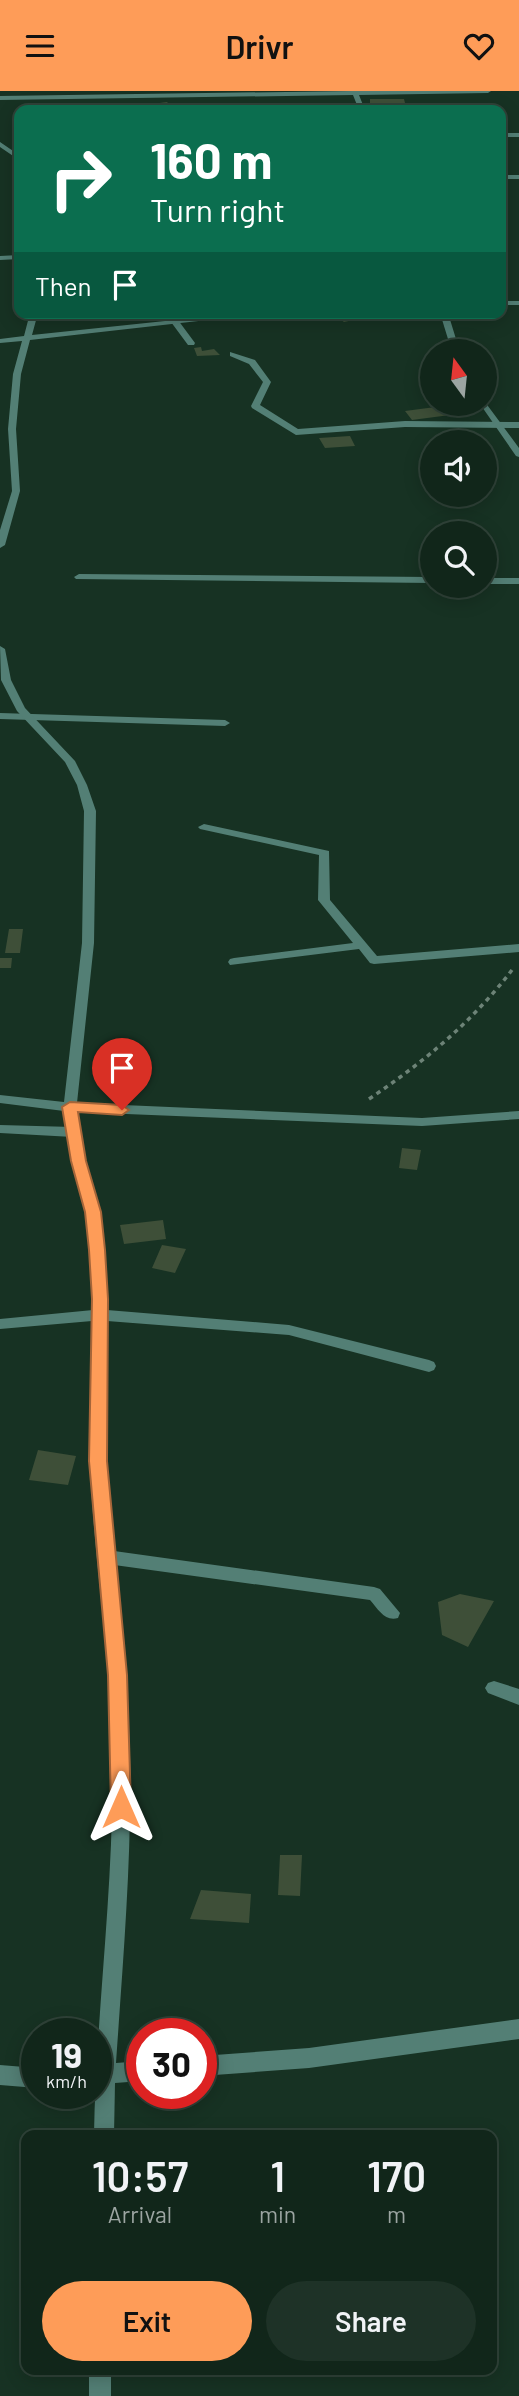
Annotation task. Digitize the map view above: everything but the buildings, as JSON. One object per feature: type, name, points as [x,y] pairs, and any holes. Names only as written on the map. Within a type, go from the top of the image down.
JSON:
[{"type":"street","points":[[0,98],[488,91]]},
{"type":"street","points":[[0,545],[16,491],[12,429],[18,374],[32,319]]},
{"type":"street","points":[[0,341],[200,319]]},
{"type":"street","points":[[446,319],[452,339]]},
{"type":"street","points":[[175,322],[191,343]]},
{"type":"street","points":[[233,354],[252,362],[267,383],[255,406],[296,432],[405,424],[519,425]]},
{"type":"street","points":[[492,417],[519,454]]},
{"type":"street","points":[[79,576],[420,580]]},
{"type":"street","points":[[497,581],[519,582]]},
{"type":"street","points":[[0,649],[6,680],[21,709],[70,761],[82,785],[90,811],[88,943],[70,1107],[78,1161],[93,1212],[100,1315],[97,1440],[100,1502],[118,1675],[121,1757],[120,1881],[107,2018]]},
{"type":"street","points":[[0,716],[225,723]]},
{"type":"street","points":[[204,827],[325,853],[324,900],[374,960],[519,948]]},
{"type":"street","points":[[234,962],[362,945]]},
{"type":"street","points":[[0,1099],[70,1107],[422,1122],[519,1115]]},
{"type":"street","points":[[0,1129],[74,1132]]},
{"type":"street","points":[[0,1324],[100,1315],[289,1329],[429,1366]]},
{"type":"street","points":[[107,1557],[374,1594],[392,1613]]},
{"type":"street","points":[[494,1688],[519,1697]]},
{"type":"street","points":[[217,2065],[309,2058],[519,2029]]},
{"type":"street","points":[[0,2075],[21,2077]]},
{"type":"street","points":[[103,2109],[104,2130]]},
{"type":"street","points":[[100,2375],[100,2396]]},
{"type":"path","points":[[339,1119],[416,1069],[468,1024],[519,961]]},
{"type":"route","points":[[121,1807],[118,1675],[100,1502],[97,1440],[100,1299],[97,1250],[93,1212],[78,1161],[70,1107],[122,1110]]}]
